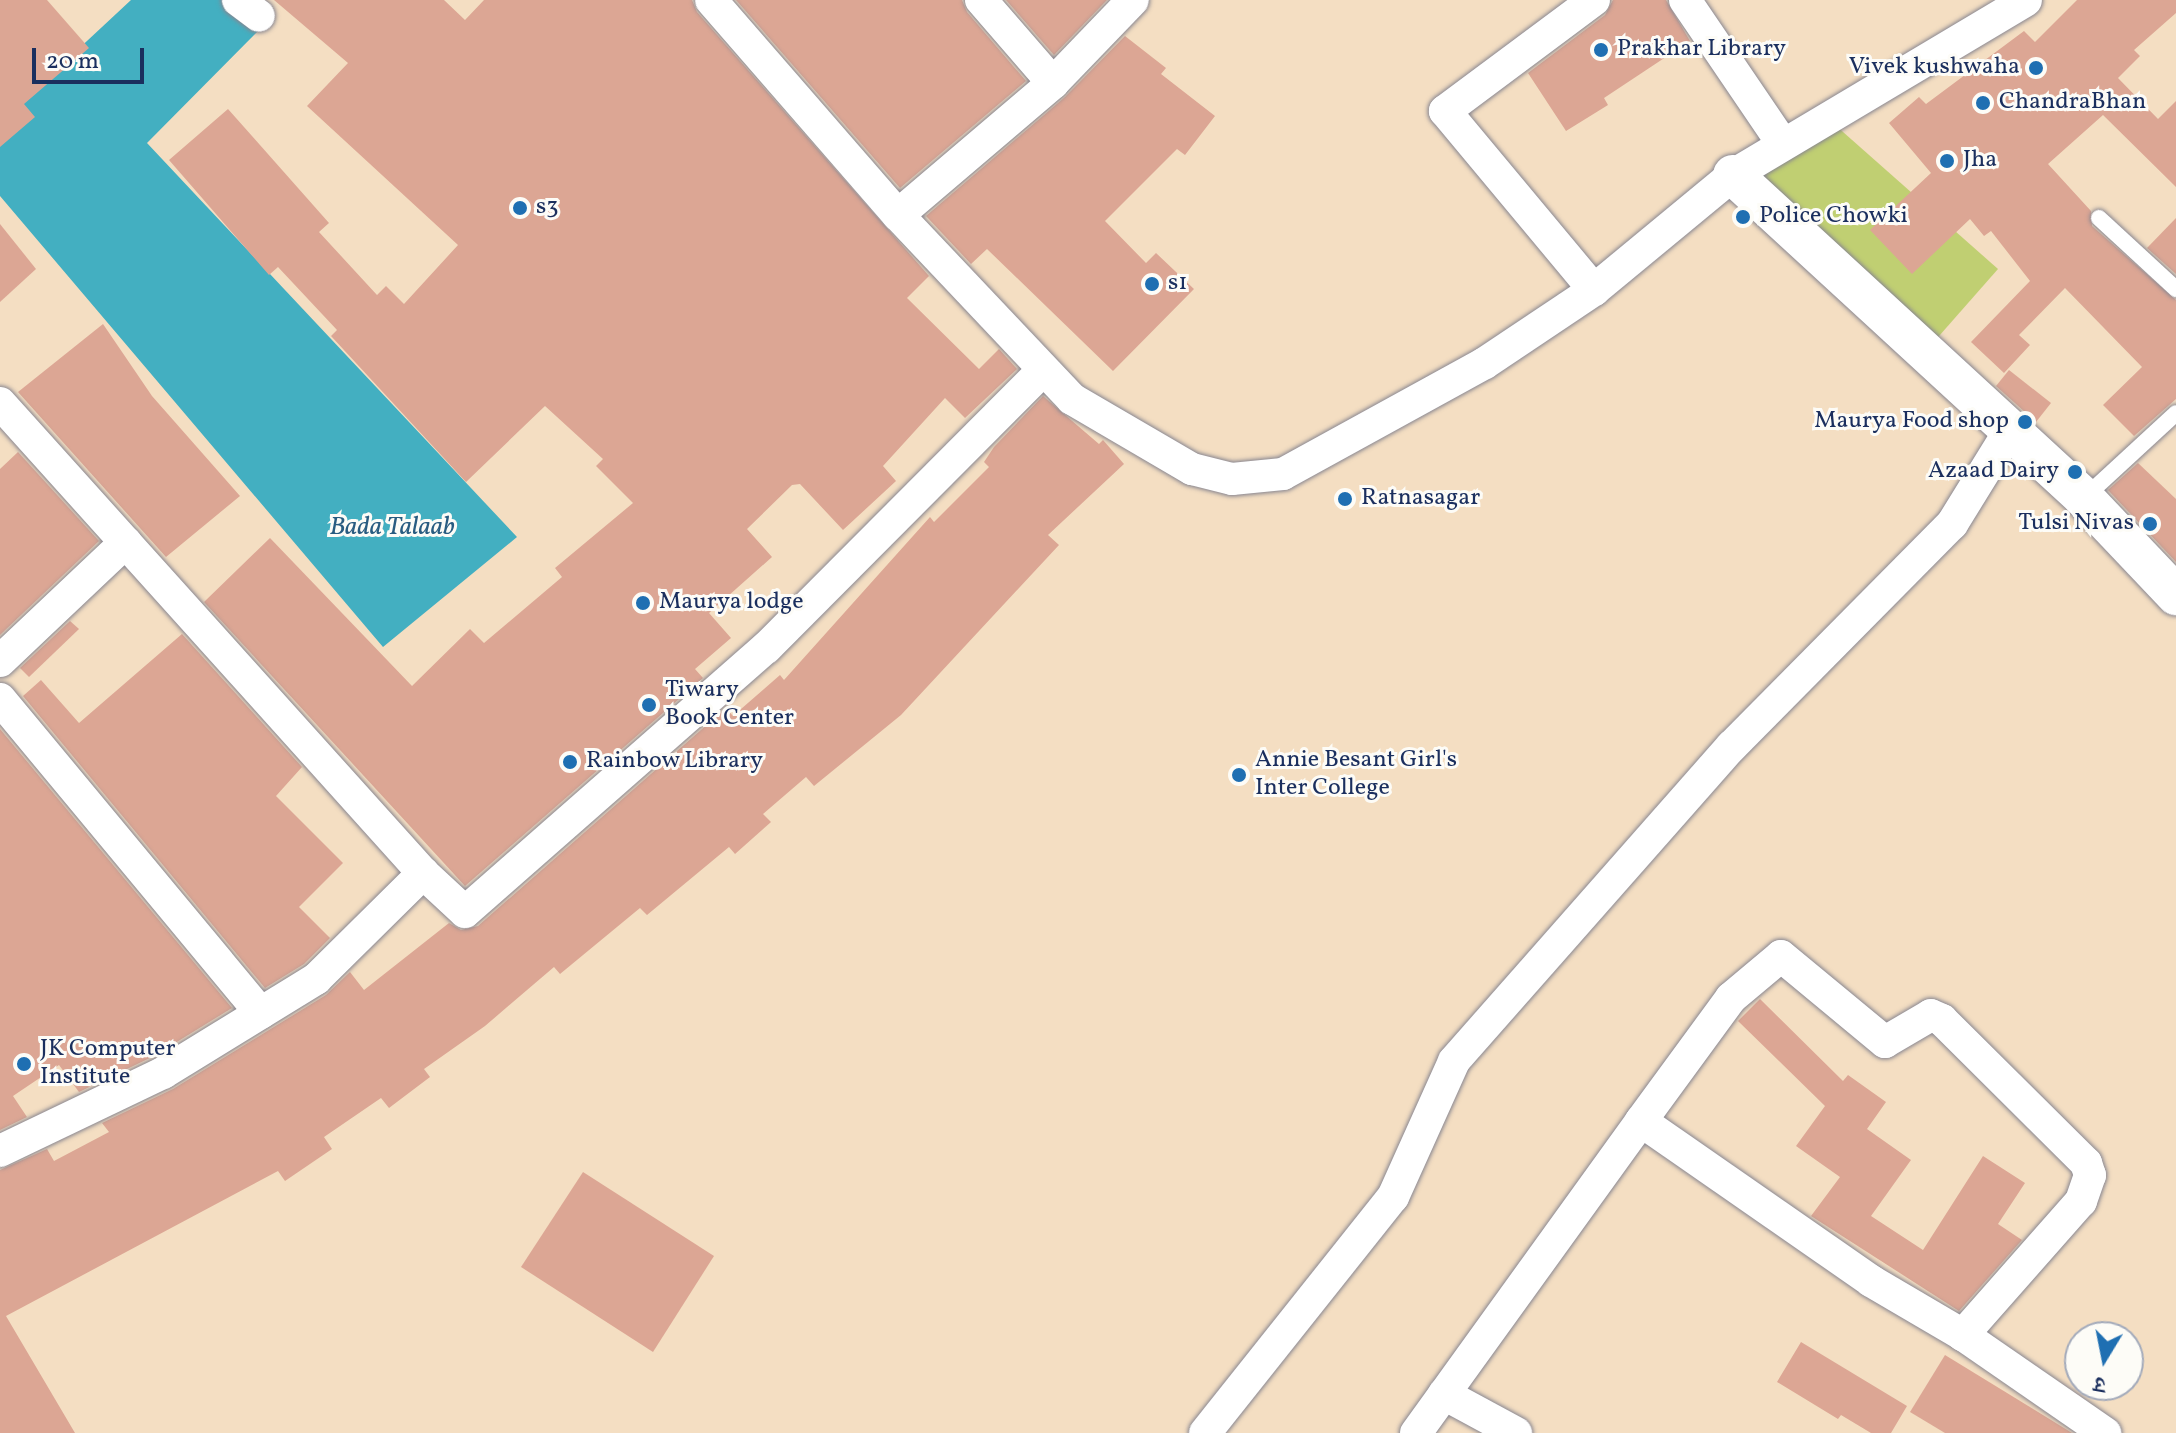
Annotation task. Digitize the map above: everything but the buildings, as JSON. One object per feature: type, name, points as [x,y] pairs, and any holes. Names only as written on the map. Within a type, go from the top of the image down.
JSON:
[{"type":"street","points":[[711,0],[898,215],[1072,399],[1192,469],[1232,479],[1283,474],[1485,363],[1594,290],[1733,175],[2026,0]]},
{"type":"street","points":[[981,0],[1053,83]]},
{"type":"street","points":[[898,215],[1053,83],[1133,0]]},
{"type":"street","points":[[1594,0],[1445,111],[1594,290]]},
{"type":"street","points":[[1685,0],[1783,144]]},
{"type":"street","points":[[1733,175],[2084,498],[2176,595]]},
{"type":"street","points":[[0,403],[423,873],[465,912],[766,648],[1043,370]]},
{"type":"street","points":[[1205,1433],[1393,1197],[1454,1061],[1732,746],[1952,524],[2010,430]]},
{"type":"street","points":[[0,661],[126,542]]},
{"type":"street","points":[[0,699],[261,1013]]},
{"type":"street","points":[[0,1151],[163,1073],[316,979],[423,873]]},
{"type":"street","points":[[1416,1433],[1731,998],[1781,956],[1885,1042],[1931,1015],[1942,1020],[2086,1163],[2090,1175],[2081,1201],[1963,1335]]},
{"type":"street","points":[[1641,1121],[1871,1281],[1963,1335],[2105,1433]]},
{"type":"street","points":[[1444,1394],[1516,1433]]},
{"type":"lane","points":[[2099,218],[2176,289]]},
{"type":"lane","points":[[2084,498],[2176,413]]},
{"type":"green space","points":[[1834,124],[1998,269],[1932,344],[1748,180]]},
{"type":"water","name":"Bada Talaab","points":[[131,0],[228,0],[264,25],[147,143],[517,537],[383,647],[0,196],[0,122]]},
{"type":"place","name":"Prakhar Library","points":[[1601,50]]},
{"type":"place","name":"Vivek kushwaha","points":[[2036,68]]},
{"type":"place","name":"ChandraBhan","points":[[1983,103]]},
{"type":"place","name":"Jha","points":[[1947,161]]},
{"type":"place","name":"s3","points":[[520,208]]},
{"type":"place","name":"Police Chowki","points":[[1743,217]]},
{"type":"place","name":"s1","points":[[1152,284]]},
{"type":"place","name":"Maurya Food shop","points":[[2025,422]]},
{"type":"place","name":"Azaad Dairy","points":[[2075,472]]},
{"type":"place","name":"Ratnasagar","points":[[1345,499]]},
{"type":"place","name":"Tulsi Nivas","points":[[2150,524]]},
{"type":"place","name":"Maurya lodge","points":[[643,603]]},
{"type":"place","name":"Tiwary Book Center","points":[[649,705]]},
{"type":"place","name":"Rainbow Library","points":[[570,762]]},
{"type":"place","name":"Annie Besant Girl's Inter College","points":[[1239,775]]},
{"type":"place","name":"JK Computer Institute","points":[[24,1064]]}]
